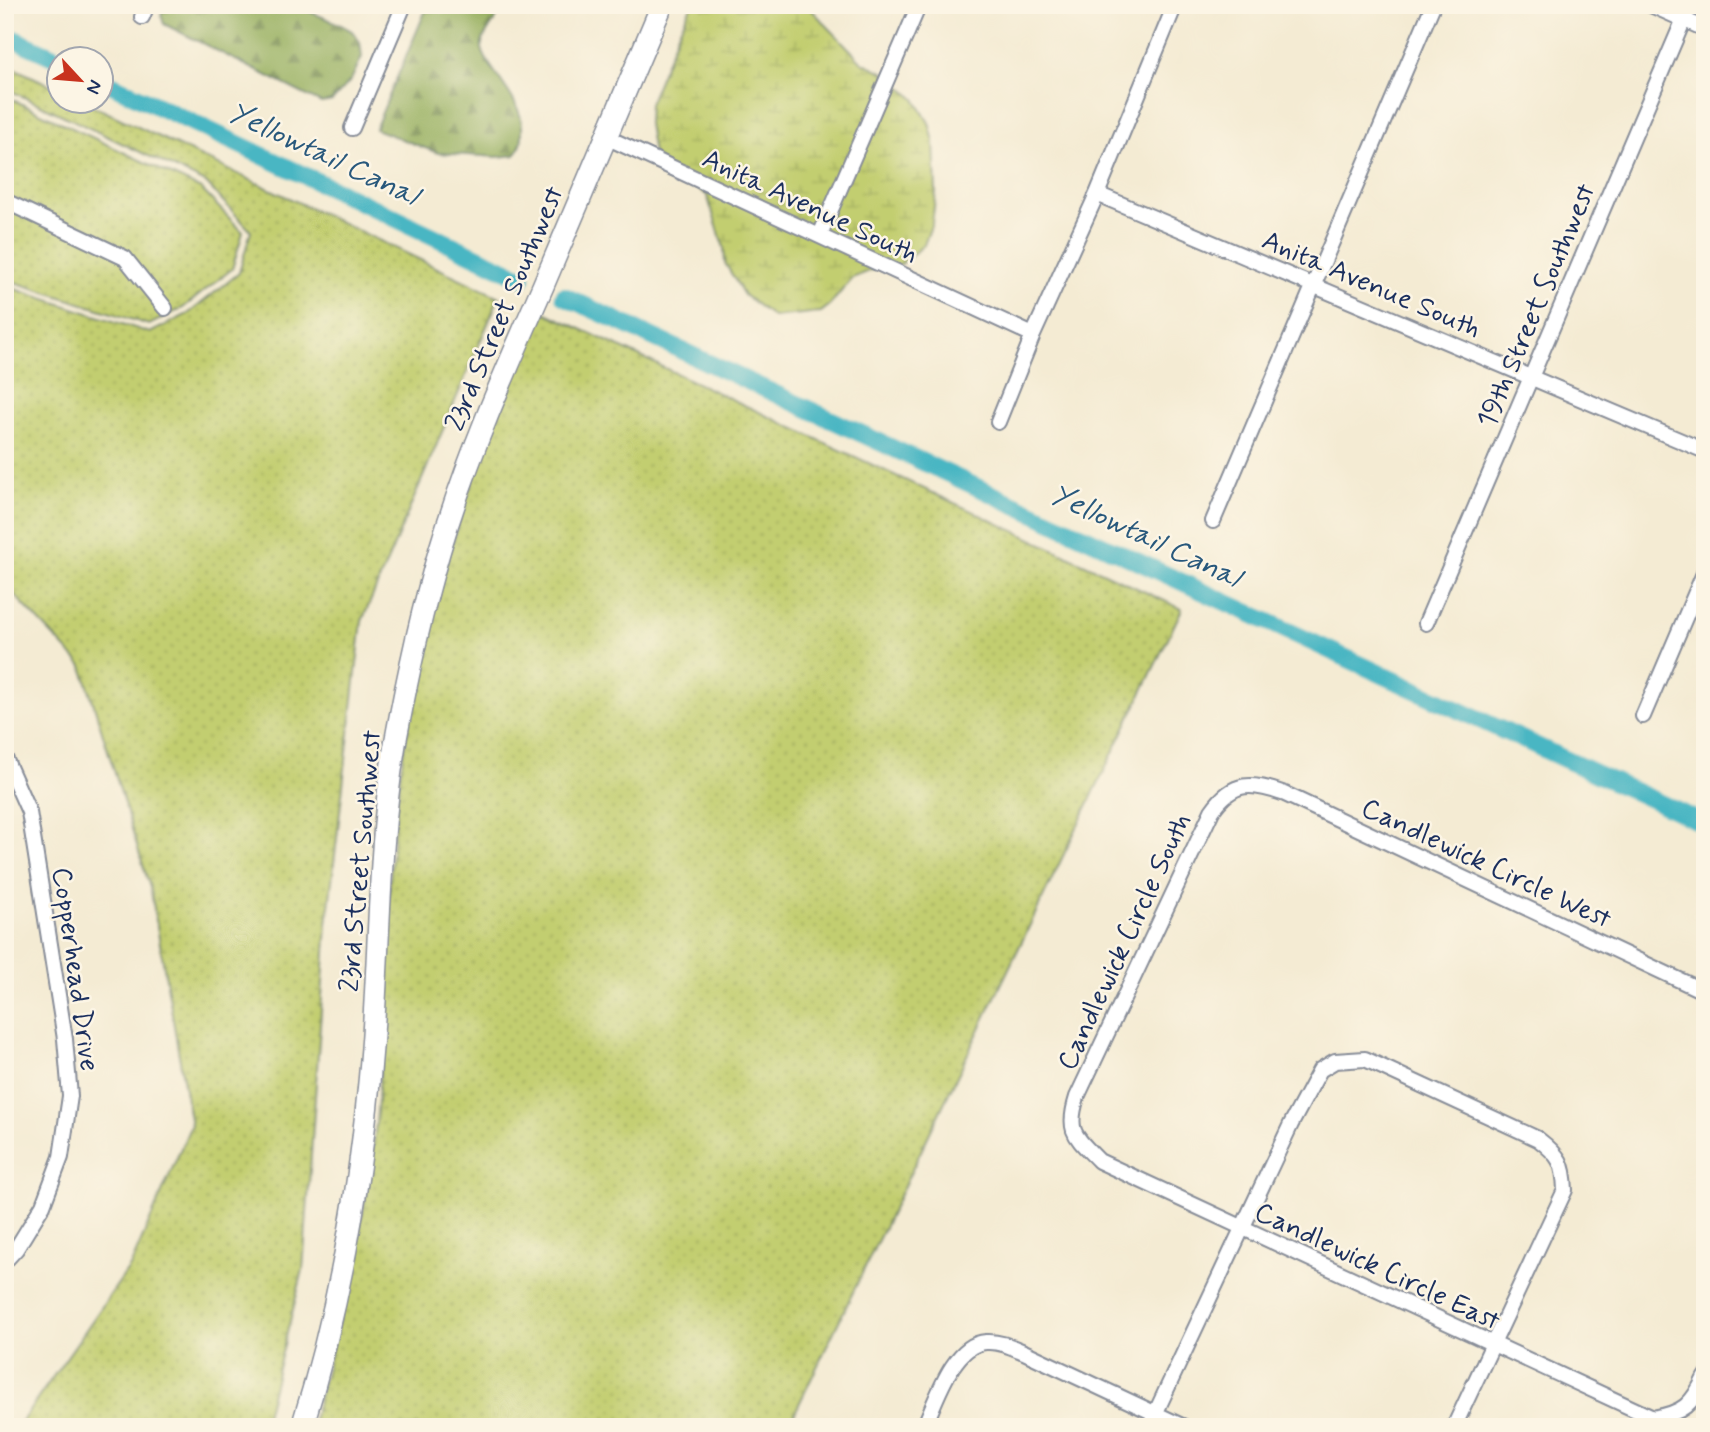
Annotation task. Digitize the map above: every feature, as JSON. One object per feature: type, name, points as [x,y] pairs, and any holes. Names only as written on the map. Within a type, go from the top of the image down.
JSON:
[{"type":"street","points":[[352,128],[404,5]]},
{"type":"street","name":"23rd Street Southwest","points":[[302,1427],[323,1355],[356,1200],[373,1042],[384,835],[395,747],[421,621],[440,549],[472,454],[662,5]]},
{"type":"street","points":[[820,235],[919,5]]},
{"type":"street","points":[[998,422],[1175,5]]},
{"type":"street","points":[[1213,521],[1433,5]]},
{"type":"street","points":[[1651,5],[1705,29]]},
{"type":"street","name":"19th Street Southwest","points":[[1426,623],[1690,5]]},
{"type":"street","name":"Anita Avenue South","points":[[606,137],[1033,335]]},
{"type":"street","name":"Anita Avenue South","points":[[1097,194],[1705,451]]},
{"type":"street","points":[[5,201],[125,258],[165,308]]},
{"type":"street","points":[[1643,716],[1705,571]]},
{"type":"street","name":"Copperhead Drive","points":[[5,758],[29,812],[65,1039],[70,1096],[61,1157],[43,1205],[16,1249],[5,1261]]},
{"type":"street","name":"Candlewick Circle West","points":[[1247,785],[1264,786],[1285,794],[1705,992]]},
{"type":"street","name":"Candlewick Circle South","points":[[1075,1136],[1071,1117],[1077,1097],[1212,811],[1223,794],[1247,785]]},
{"type":"street","points":[[1152,1420],[1296,1113],[1320,1070],[1335,1061],[1365,1059],[1538,1139],[1554,1151],[1564,1167],[1565,1190],[1454,1427]]},
{"type":"street","name":"Candlewick Circle East","points":[[1075,1136],[1098,1161],[1653,1418],[1686,1408],[1705,1377]]},
{"type":"street","points":[[924,1427],[956,1360],[967,1349],[986,1342],[1005,1344],[1152,1420],[1184,1427]]},
{"type":"green space","points":[[164,5],[294,5],[352,31],[360,42],[362,57],[351,80],[332,101],[321,103],[164,24],[161,15]]},
{"type":"green space","points":[[428,5],[504,5],[482,43],[487,60],[509,93],[521,118],[522,140],[515,155],[497,157],[438,153],[375,129]]},
{"type":"green space","points":[[692,5],[807,5],[862,62],[883,72],[915,99],[929,123],[934,142],[936,191],[932,223],[924,245],[900,265],[877,268],[852,278],[821,312],[773,317],[744,295],[725,263],[724,248],[707,195],[671,171],[653,154],[648,124],[649,104]]},
{"type":"green space","points":[[5,64],[46,83],[46,107],[5,88]]},
{"type":"green space","points":[[5,96],[201,189],[243,232],[232,269],[183,308],[149,325],[5,279]]},
{"type":"green space","points":[[64,116],[115,116],[499,297],[362,621],[327,924],[303,1270],[263,1427],[18,1427],[131,1265],[191,1125],[151,891],[82,666],[5,585],[5,286],[150,333],[188,314],[239,273],[251,231],[206,183]]},
{"type":"green space","points":[[542,311],[1182,609],[788,1427],[311,1427],[350,1276],[371,1162],[380,1076],[393,842],[404,749],[418,676],[435,603],[468,495],[495,422]]},
{"type":"waterway","name":"Yellowtail Canal","points":[[5,35],[46,54]]},
{"type":"waterway","name":"Yellowtail Canal","points":[[116,87],[522,278]]},
{"type":"waterway","name":"Yellowtail Canal","points":[[564,296],[1705,824]]}]
